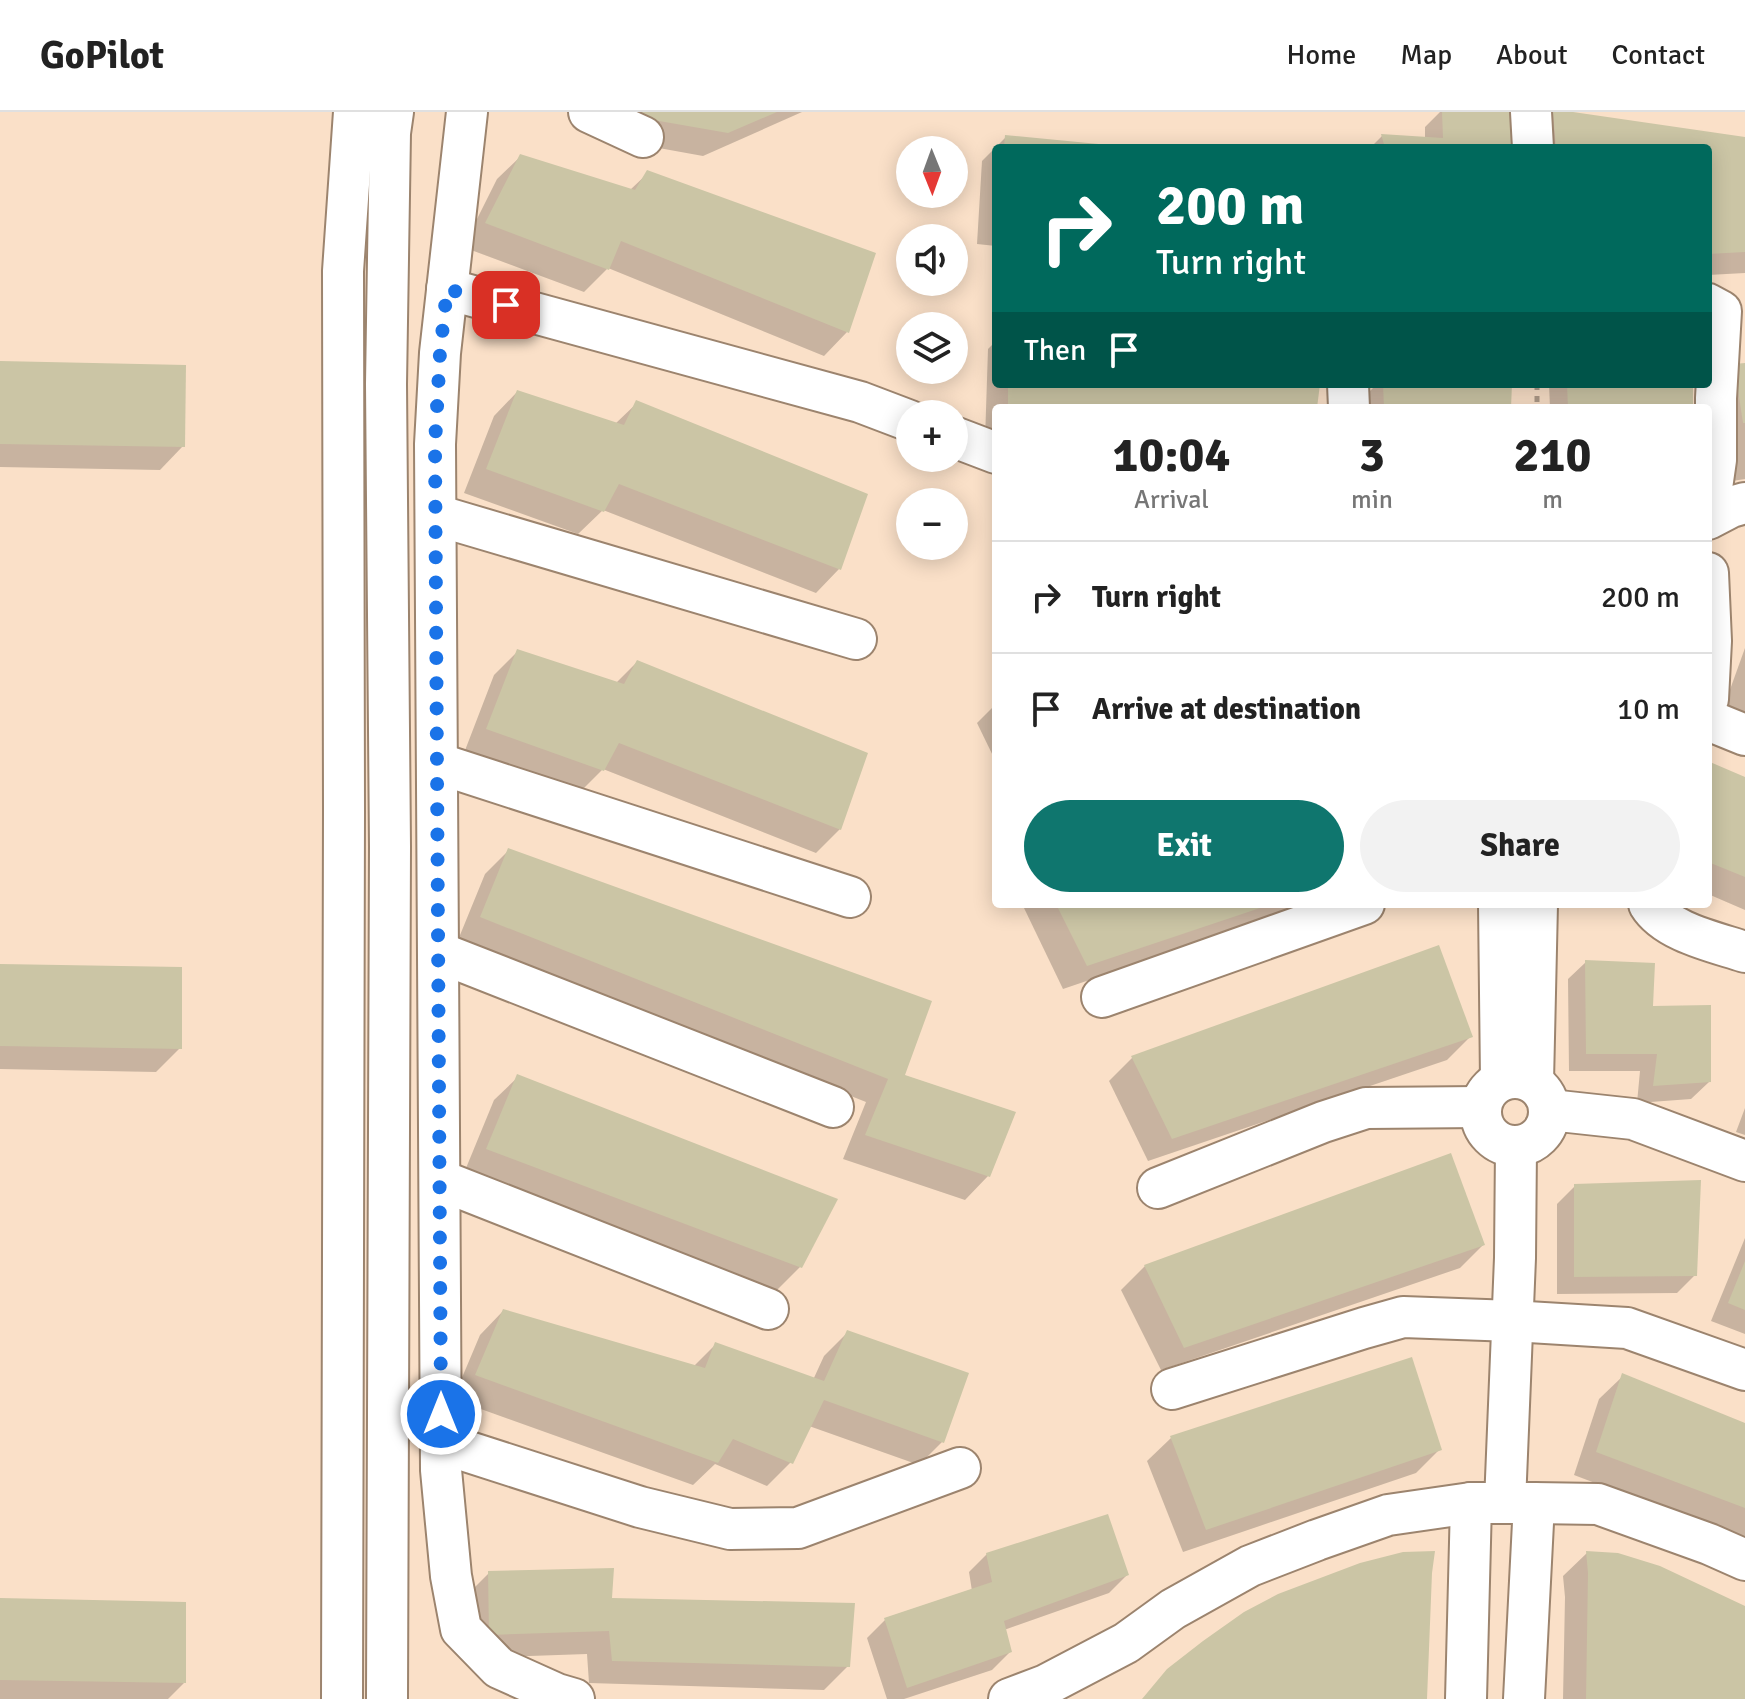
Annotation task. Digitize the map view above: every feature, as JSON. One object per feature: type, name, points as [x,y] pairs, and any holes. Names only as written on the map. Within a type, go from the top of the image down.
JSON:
[{"type":"street","points":[[342,1699],[343,271],[354,112]]},
{"type":"street","points":[[387,1699],[390,846],[386,384],[390,133],[393,112]]},
{"type":"street","points":[[467,112],[440,353],[435,444],[441,1470],[450,1563],[461,1629],[499,1668],[574,1699]]},
{"type":"street","points":[[589,112],[643,137]]},
{"type":"street","points":[[1531,112],[1533,144]]},
{"type":"street","points":[[447,289],[860,402],[896,416]]},
{"type":"street","points":[[1712,488],[1716,460],[1716,398],[1725,307]]},
{"type":"street","points":[[968,442],[992,451]]},
{"type":"street","points":[[1712,515],[1745,503]]},
{"type":"street","points":[[436,515],[856,639]]},
{"type":"street","points":[[1712,722],[1745,735]]},
{"type":"street","points":[[437,763],[850,897]]},
{"type":"street","points":[[1102,997],[1353,908]]},
{"type":"street","points":[[1499,908],[1516,1095],[1545,1131],[1527,1145],[1516,1147],[1493,1139],[1481,1120],[1516,1095],[1537,908]]},
{"type":"street","points":[[1651,908],[1678,929],[1745,952]]},
{"type":"street","points":[[438,952],[833,1107]]},
{"type":"street","points":[[1158,1188],[1366,1108],[1516,1095],[1633,1119],[1745,1161]]},
{"type":"street","points":[[1466,1699],[1504,1503],[1513,1321],[1516,1147]]},
{"type":"street","points":[[440,1180],[768,1309]]},
{"type":"street","points":[[1172,1389],[1403,1317],[1627,1328],[1745,1370]]},
{"type":"street","points":[[441,1443],[640,1507],[730,1529],[798,1528],[960,1468]]},
{"type":"street","points":[[1504,1503],[1524,1699]]},
{"type":"street","points":[[1009,1699],[1046,1685],[1126,1643],[1173,1609],[1250,1566],[1388,1515],[1504,1503],[1598,1504],[1745,1560]]},
{"type":"building","points":[[619,112],[777,112],[728,133]]},
{"type":"building","points":[[1442,112],[1521,112],[1523,144],[1384,144],[1381,134],[1443,138]]},
{"type":"building","points":[[1553,112],[1573,112],[1745,137],[1745,252],[1712,254],[1712,144],[1556,144]]},
{"type":"building","points":[[1005,135],[1098,144],[1004,144]]},
{"type":"building","points":[[520,154],[635,190],[647,170],[876,253],[849,333],[621,241],[609,270],[485,223]]},
{"type":"building","points":[[0,361],[186,365],[185,447],[0,444]]},
{"type":"building","points":[[1745,363],[1745,423],[1743,423],[1734,364]]},
{"type":"building","points":[[1008,388],[1320,388],[1318,404],[1008,404]]},
{"type":"building","points":[[1383,388],[1512,388],[1511,404],[1384,404]]},
{"type":"building","points":[[1567,388],[1693,388],[1693,404],[1568,404]]},
{"type":"building","points":[[517,390],[624,425],[636,400],[868,494],[841,570],[619,484],[604,512],[486,469]]},
{"type":"building","points":[[517,649],[624,684],[637,660],[868,753],[841,830],[619,743],[604,771],[486,729]]},
{"type":"building","points":[[1712,763],[1745,777],[1745,877],[1712,864]]},
{"type":"building","points":[[508,848],[932,1001],[905,1075],[1016,1112],[990,1177],[865,1135],[888,1079],[480,917]]},
{"type":"building","points":[[1058,908],[1260,908],[1087,966]]},
{"type":"building","points":[[1439,945],[1473,1037],[1172,1139],[1131,1056]]},
{"type":"building","points":[[1585,960],[1655,963],[1653,1006],[1711,1005],[1711,1082],[1653,1086],[1657,1054],[1586,1054]]},
{"type":"building","points":[[0,964],[182,967],[182,1049],[0,1046]]},
{"type":"building","points":[[517,1074],[838,1199],[802,1268],[486,1149]]},
{"type":"building","points":[[1451,1153],[1485,1245],[1184,1348],[1144,1265]]},
{"type":"building","points":[[1701,1180],[1697,1276],[1574,1277],[1574,1184]]},
{"type":"building","points":[[1745,1261],[1745,1310],[1728,1303]]},
{"type":"building","points":[[503,1309],[705,1368],[715,1342],[824,1381],[847,1330],[969,1373],[944,1443],[824,1400],[793,1464],[733,1439],[718,1463],[475,1375]]},
{"type":"building","points":[[1412,1357],[1442,1450],[1206,1530],[1170,1436]]},
{"type":"building","points":[[1622,1373],[1745,1423],[1745,1508],[1596,1452]]},
{"type":"building","points":[[1108,1514],[1129,1575],[1004,1621],[1012,1652],[907,1688],[884,1618],[992,1582],[986,1553]]},
{"type":"building","points":[[1435,1551],[1427,1699],[1142,1699],[1167,1669],[1203,1641],[1244,1612],[1278,1594],[1360,1563],[1403,1552]]},
{"type":"building","points":[[1586,1551],[1618,1553],[1660,1566],[1745,1606],[1745,1699],[1586,1699]]},
{"type":"building","points":[[614,1568],[612,1598],[855,1603],[850,1667],[612,1661],[609,1631],[489,1635],[488,1571]]},
{"type":"building","points":[[0,1598],[186,1602],[186,1683],[0,1680]]},
{"type":"route","points":[[441,1414],[435,444],[440,353],[447,289],[506,305]]}]
